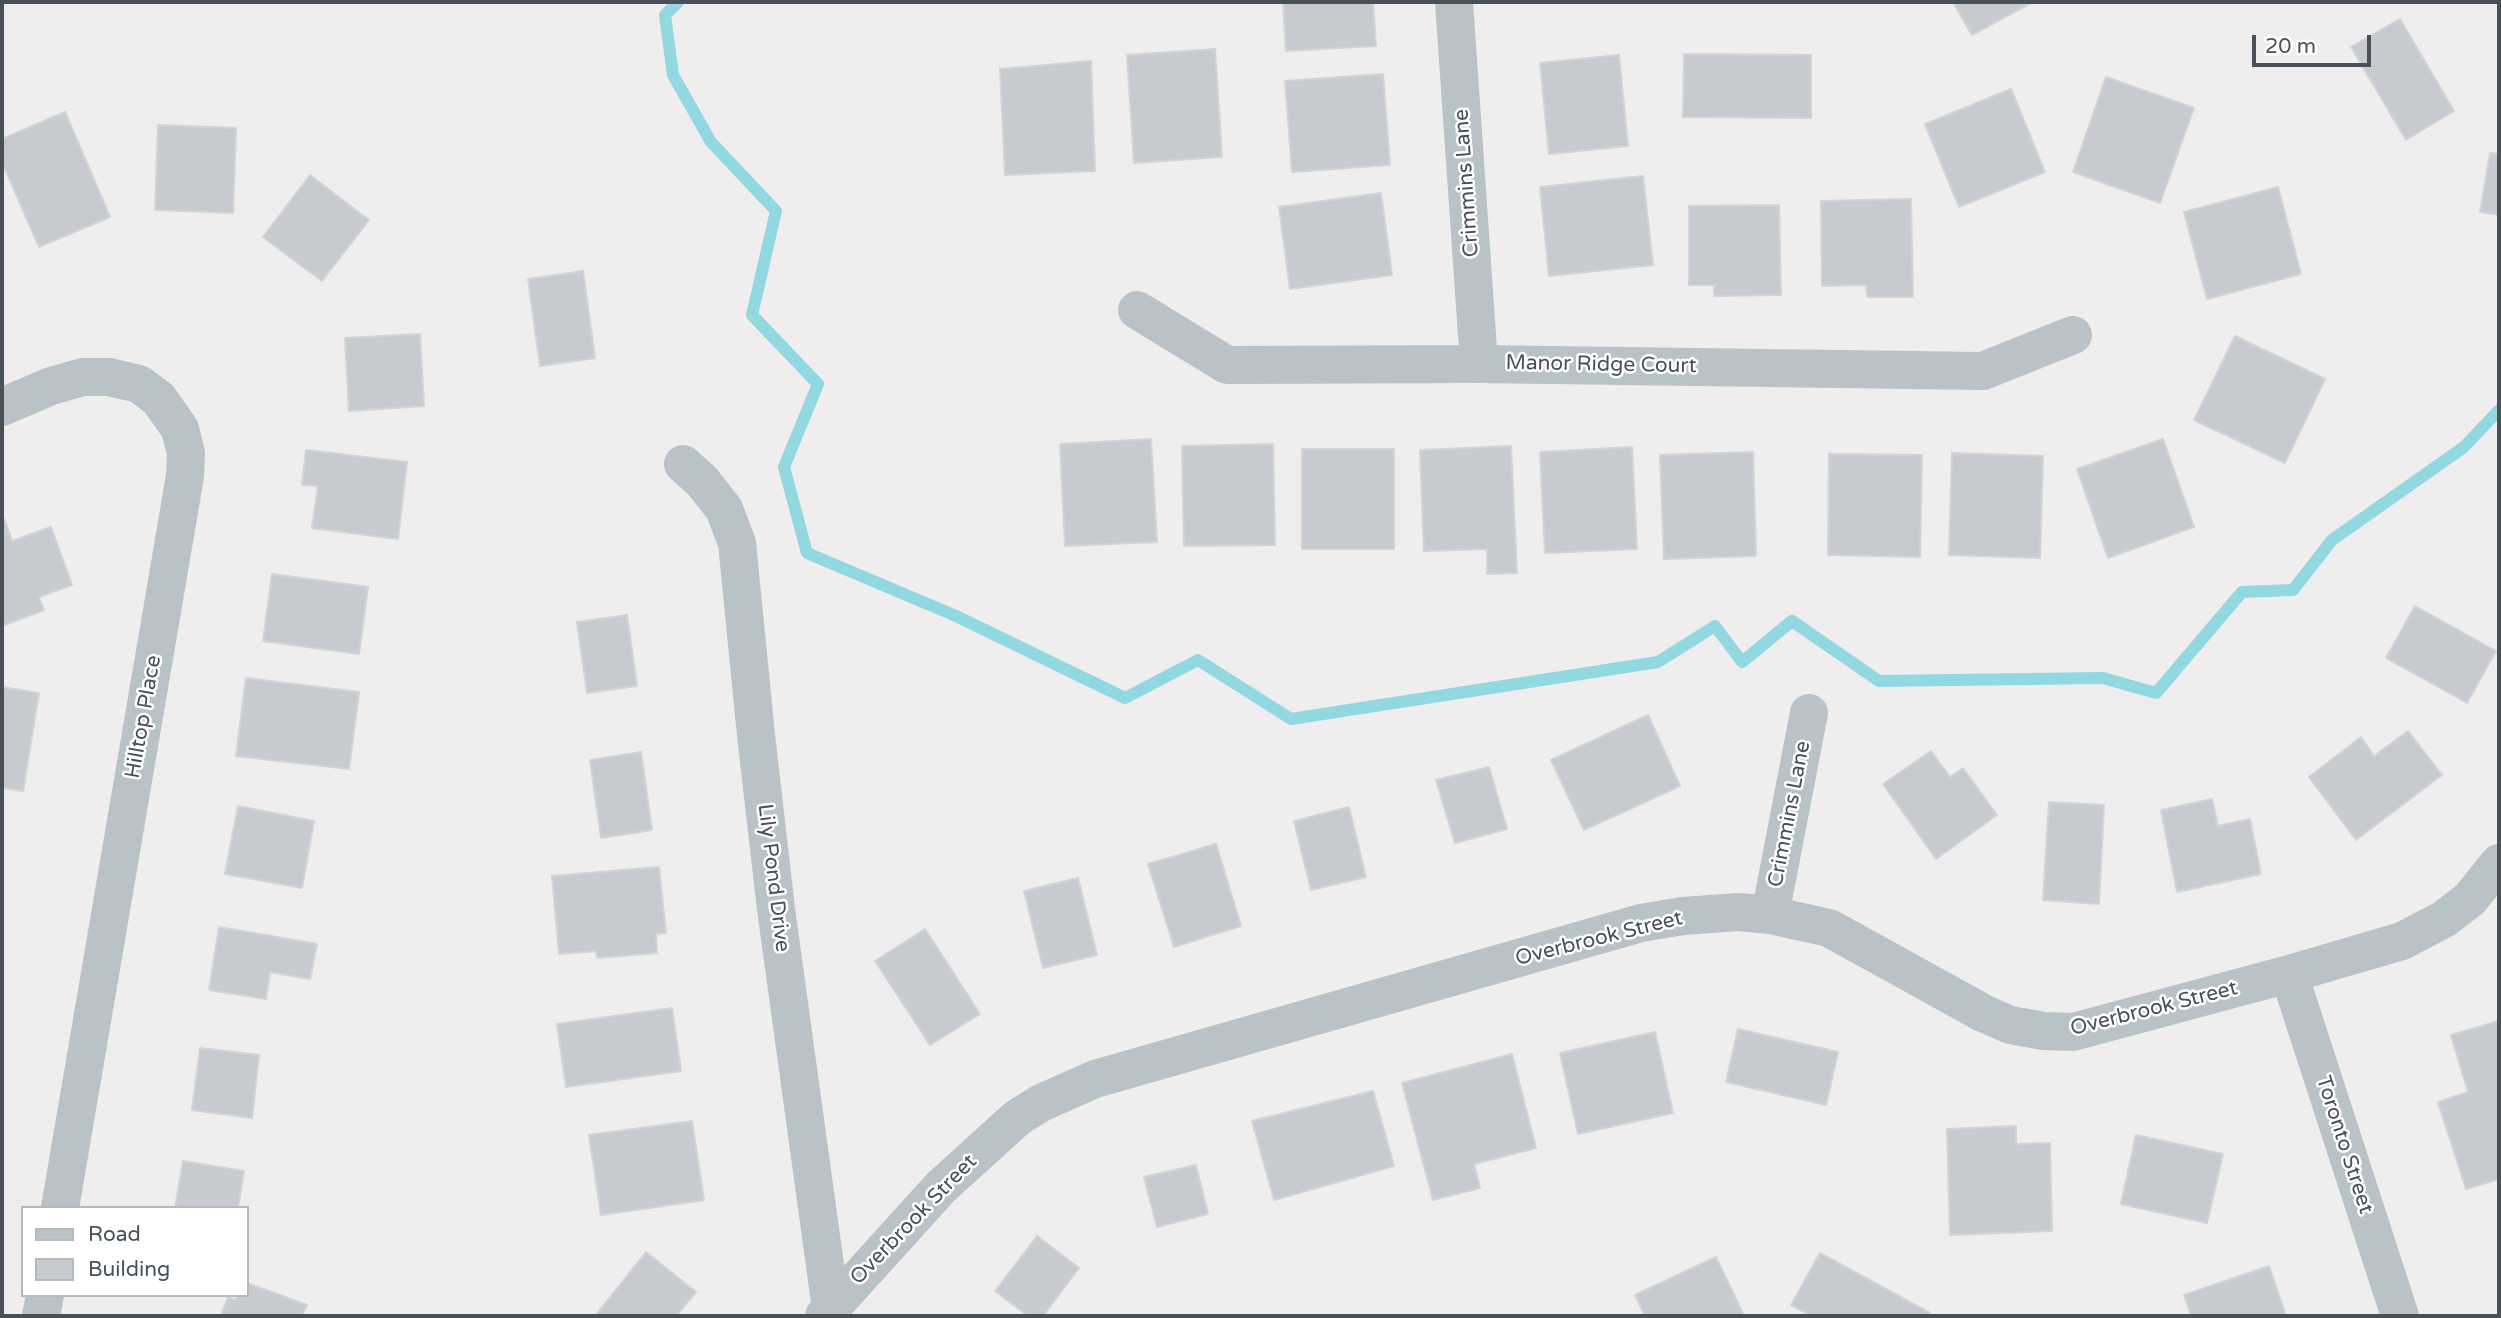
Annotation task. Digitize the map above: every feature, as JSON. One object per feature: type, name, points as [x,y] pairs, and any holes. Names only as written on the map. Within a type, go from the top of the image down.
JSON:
[{"type":"street","name":"Crimmins Lane","points":[[1454,2],[1479,364]]},
{"type":"street","name":"Manor Ridge Court","points":[[1138,310],[1227,365],[1479,364],[1983,371],[2073,335]]},
{"type":"street","name":"Hilltop Place","points":[[2,407],[51,386],[83,377],[109,377],[139,384],[159,399],[180,429],[186,453],[186,476],[60,1206]]},
{"type":"street","name":"Lily Pond Drive","points":[[683,464],[702,481],[724,509],[737,543],[776,909],[827,1312]]},
{"type":"street","name":"Crimmins Lane","points":[[1770,915],[1810,713]]},
{"type":"street","name":"Overbrook Street","points":[[827,1312],[941,1187],[1017,1118],[1041,1103],[1095,1079],[1641,923],[1683,916],[1739,912],[1770,915],[1829,929],[2010,1025],[2044,1031],[2073,1032],[2402,941],[2434,924],[2470,899],[2499,863]]},
{"type":"street","name":"Toronto Street","points":[[2289,974],[2400,1316]]},
{"type":"street","points":[[41,1316],[45,1297]]},
{"type":"building","points":[[1283,2],[1373,2],[1376,46],[1286,51]]},
{"type":"building","points":[[1953,2],[2030,2],[2031,3],[1972,35]]},
{"type":"building","points":[[2400,19],[2454,111],[2406,140],[2351,47]]},
{"type":"building","points":[[1215,49],[1222,157],[1134,163],[1127,55]]},
{"type":"building","points":[[1684,54],[1811,55],[1811,118],[1683,117]]},
{"type":"building","points":[[1619,55],[1628,146],[1549,154],[1540,63]]},
{"type":"building","points":[[1091,61],[1095,171],[1005,175],[1000,69]]},
{"type":"building","points":[[1383,74],[1390,165],[1292,172],[1285,81]]},
{"type":"building","points":[[2106,77],[2194,108],[2160,203],[2073,172]]},
{"type":"building","points":[[2011,89],[2045,172],[1959,207],[1925,124]]},
{"type":"building","points":[[65,112],[110,217],[39,247],[2,162],[2,139]]},
{"type":"building","points":[[158,125],[236,128],[233,213],[155,210]]},
{"type":"building","points":[[2490,153],[2499,154],[2499,215],[2480,212]]},
{"type":"building","points":[[310,175],[369,220],[322,281],[263,237]]},
{"type":"building","points":[[1643,176],[1653,265],[1549,276],[1540,187]]},
{"type":"building","points":[[2278,187],[2301,274],[2207,299],[2184,212]]},
{"type":"building","points":[[1381,193],[1392,275],[1290,289],[1279,207]]},
{"type":"building","points":[[1911,199],[1913,297],[1867,297],[1866,285],[1822,286],[1821,201]]},
{"type":"building","points":[[1779,205],[1781,295],[1714,296],[1714,285],[1689,285],[1689,206]]},
{"type":"building","points":[[583,271],[595,358],[540,366],[528,279]]},
{"type":"building","points":[[420,334],[424,406],[349,411],[345,338]]},
{"type":"building","points":[[2235,336],[2325,379],[2285,463],[2194,420]]},
{"type":"building","points":[[1151,439],[1157,542],[1065,546],[1060,444]]},
{"type":"building","points":[[2163,439],[2194,527],[2108,558],[2077,469]]},
{"type":"building","points":[[1273,444],[1275,545],[1184,546],[1182,446]]},
{"type":"building","points":[[1511,446],[1517,573],[1487,574],[1487,549],[1424,551],[1420,450]]},
{"type":"building","points":[[1632,447],[1637,549],[1545,553],[1540,452]]},
{"type":"building","points":[[1302,449],[1394,449],[1394,549],[1302,549]]},
{"type":"building","points":[[306,450],[407,462],[398,539],[312,528],[318,486],[302,485]]},
{"type":"building","points":[[1753,452],[1756,556],[1664,559],[1660,455]]},
{"type":"building","points":[[1952,453],[2043,456],[2040,558],[1949,555]]},
{"type":"building","points":[[1829,454],[1922,455],[1920,557],[1828,555]]},
{"type":"building","points":[[4,518],[12,541],[51,527],[72,585],[39,597],[44,610],[2,626],[2,519]]},
{"type":"building","points":[[272,574],[368,587],[359,654],[263,641]]},
{"type":"building","points":[[2415,606],[2496,651],[2467,703],[2386,658]]},
{"type":"building","points":[[627,615],[637,686],[587,693],[577,622]]},
{"type":"building","points":[[246,678],[359,692],[349,769],[236,756]]},
{"type":"building","points":[[2,687],[39,693],[23,791],[2,788]]},
{"type":"building","points":[[1648,715],[1680,786],[1584,830],[1551,760]]},
{"type":"building","points":[[2408,731],[2442,775],[2356,840],[2309,777],[2361,737],[2374,756]]},
{"type":"building","points":[[1931,751],[1950,777],[1963,768],[1997,815],[1936,859],[1883,784]]},
{"type":"building","points":[[641,752],[652,830],[601,838],[590,760]]},
{"type":"building","points":[[1489,767],[1507,829],[1455,843],[1436,780]]},
{"type":"building","points":[[2212,799],[2218,826],[2250,819],[2261,874],[2177,892],[2161,810]]},
{"type":"building","points":[[2049,802],[2104,805],[2099,904],[2043,900]]},
{"type":"building","points":[[238,806],[314,821],[302,888],[225,874]]},
{"type":"building","points":[[1349,807],[1366,877],[1311,890],[1294,821]]},
{"type":"building","points":[[1216,844],[1241,926],[1174,947],[1148,864]]},
{"type":"building","points":[[659,867],[666,933],[656,934],[657,953],[597,958],[596,951],[559,954],[552,876]]},
{"type":"building","points":[[1078,878],[1097,955],[1043,968],[1024,891]]},
{"type":"building","points":[[219,927],[317,944],[310,979],[270,972],[266,999],[209,990]]},
{"type":"building","points":[[925,929],[980,1014],[930,1045],[875,961]]},
{"type":"building","points":[[672,1008],[681,1071],[566,1087],[557,1024]]},
{"type":"building","points":[[2499,1021],[2499,1179],[2466,1189],[2438,1102],[2468,1092],[2451,1035]]},
{"type":"building","points":[[1738,1029],[1838,1052],[1826,1105],[1726,1082]]},
{"type":"building","points":[[1655,1032],[1673,1113],[1578,1134],[1560,1053]]},
{"type":"building","points":[[200,1048],[259,1055],[252,1118],[192,1110]]},
{"type":"building","points":[[1512,1054],[1536,1148],[1474,1164],[1480,1188],[1433,1200],[1402,1083]]},
{"type":"building","points":[[1373,1091],[1394,1166],[1274,1200],[1252,1121]]},
{"type":"building","points":[[692,1121],[704,1200],[601,1215],[589,1135]]},
{"type":"building","points":[[2016,1126],[2016,1144],[2050,1143],[2052,1231],[1950,1235],[1947,1129]]},
{"type":"building","points":[[2136,1135],[2223,1154],[2207,1223],[2121,1204]]},
{"type":"building","points":[[183,1161],[244,1171],[238,1206],[175,1206]]},
{"type":"building","points":[[1196,1165],[1208,1214],[1157,1227],[1144,1177]]},
{"type":"building","points":[[1037,1236],[1079,1268],[1043,1316],[1028,1316],[995,1291]]},
{"type":"building","points":[[646,1252],[696,1292],[676,1316],[595,1316]]},
{"type":"building","points":[[1820,1253],[1930,1313],[1928,1316],[1812,1316],[1791,1305]]},
{"type":"building","points":[[1716,1257],[1744,1316],[1645,1316],[1635,1295]]},
{"type":"building","points":[[2269,1266],[2286,1316],[2191,1316],[2184,1295]]},
{"type":"building","points":[[248,1283],[307,1305],[302,1316],[221,1316],[228,1297],[236,1300],[237,1297],[248,1297]]},
{"type":"waterway","points":[[678,2],[665,15],[673,75],[711,142],[776,211],[752,315],[818,384],[784,467],[807,553],[956,616],[1125,698],[1198,660],[1291,719],[1658,662],[1715,626],[1742,662],[1792,621],[1879,681],[2103,678],[2156,693],[2242,592],[2293,590],[2332,540],[2464,447],[2499,410]]}]
